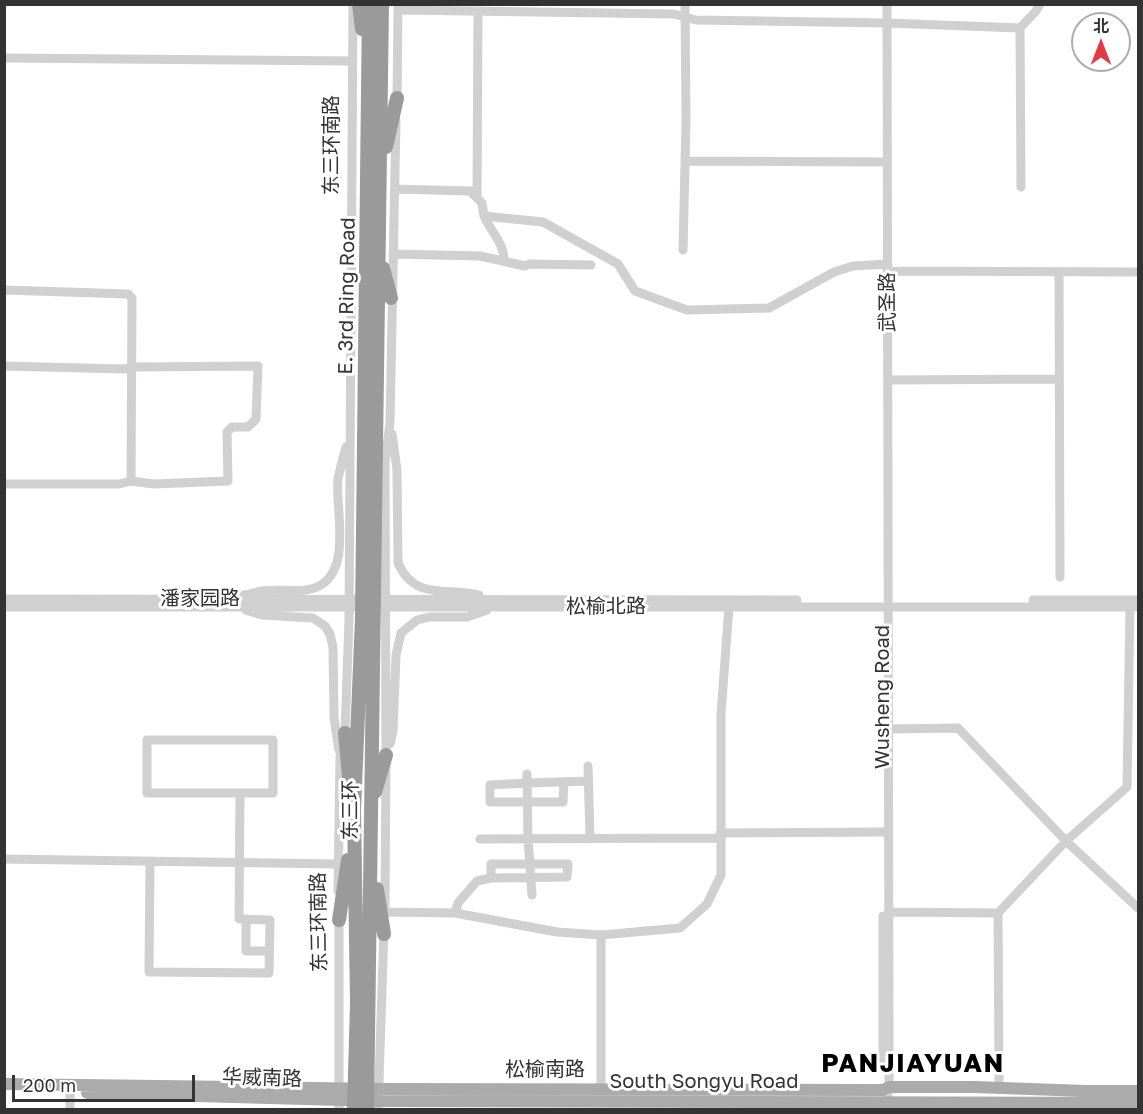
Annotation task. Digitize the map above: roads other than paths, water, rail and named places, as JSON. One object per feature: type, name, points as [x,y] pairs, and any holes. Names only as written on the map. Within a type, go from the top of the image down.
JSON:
[{"type":"highway","points":[[359,4],[368,75]]},
{"type":"highway","name":"E. 3rd Ring Road","points":[[368,587],[369,4]]},
{"type":"highway","name":"E. 3rd Ring Road","points":[[368,587],[386,253],[380,176],[382,4]]},
{"type":"highway","points":[[380,176],[397,98]]},
{"type":"highway","points":[[386,253],[391,298]]},
{"type":"highway","points":[[367,618],[368,587]]},
{"type":"highway","name":"东三环","points":[[363,1003],[371,849],[367,618]]},
{"type":"highway","name":"东三环","points":[[363,1003],[354,810],[367,618]]},
{"type":"highway","points":[[345,734],[350,799],[354,810]]},
{"type":"highway","points":[[370,809],[386,755]]},
{"type":"highway","points":[[339,920],[354,832]]},
{"type":"highway","points":[[371,849],[384,934]]},
{"type":"highway","points":[[354,1110],[363,1003]]},
{"type":"highway","points":[[363,1003],[367,1110]]},
{"type":"main road","points":[[4,1084],[200,1085],[339,1099]]},
{"type":"main road","points":[[886,1097],[966,1087],[1086,1092],[1138,1091]]},
{"type":"main road","name":"华威南路","points":[[4,1092],[339,1099]]},
{"type":"main road","points":[[886,1097],[1138,1103]]},
{"type":"main road","name":"松榆南路","points":[[597,1100],[886,1097]]},
{"type":"main road","name":"South Songyu Road","points":[[339,1099],[597,1100]]},
{"type":"street","name":"东三环南路","points":[[339,1099],[338,864],[340,757],[345,734],[349,620],[353,4]]},
{"type":"street","points":[[683,250],[685,4]]},
{"type":"street","name":"武圣路","points":[[887,4],[887,604]]},
{"type":"street","points":[[1021,187],[1020,28],[1040,4]]},
{"type":"street","points":[[591,264],[529,264],[525,266],[480,256],[386,253],[395,189],[398,7],[674,14],[696,20],[1020,28]]},
{"type":"street","points":[[475,9],[477,198]]},
{"type":"street","points":[[4,58],[352,61]]},
{"type":"street","points":[[685,161],[887,162]]},
{"type":"street","points":[[395,189],[470,191],[482,204],[490,230],[504,247],[504,260]]},
{"type":"street","points":[[484,216],[543,222],[618,264],[635,291],[687,310],[769,308],[834,272],[853,266],[1138,273]]},
{"type":"street","points":[[1059,272],[1060,577]]},
{"type":"street","points":[[4,290],[128,294],[132,298],[131,481]]},
{"type":"street","points":[[378,1100],[385,912],[384,462],[390,423],[393,333],[391,298]]},
{"type":"street","points":[[4,366],[130,368],[258,366],[256,419],[248,427],[232,427],[227,432],[228,481],[154,484],[131,481],[119,484],[4,484]]},
{"type":"street","points":[[888,380],[1059,379]]},
{"type":"street","points":[[390,423],[397,470],[398,563],[403,574],[414,585],[431,591],[465,592],[494,603]]},
{"type":"street","points":[[4,608],[232,603],[262,591],[303,590],[317,587],[335,571],[339,556],[338,479],[349,430]]},
{"type":"street","name":"潘家园路","points":[[4,599],[232,603]]},
{"type":"street","points":[[887,604],[1138,600]]},
{"type":"street","points":[[232,603],[262,615],[313,618],[325,626],[330,634],[333,647],[334,718],[340,757]]},
{"type":"street","name":"松榆北路","points":[[232,603],[887,604]]},
{"type":"street","points":[[386,755],[393,731],[396,655],[401,633],[417,620],[429,617],[466,617],[494,603]]},
{"type":"street","name":"松榆北路","points":[[494,603],[729,606],[887,604]]},
{"type":"street","points":[[887,604],[1134,607],[1127,787],[1066,841],[998,913],[999,1080]]},
{"type":"street","name":"Wusheng Road","points":[[886,1097],[889,912],[887,604]]},
{"type":"street","name":"Wusheng Road","points":[[886,1097],[883,832],[887,604]]},
{"type":"street","points":[[385,912],[455,913],[557,932],[601,935],[680,928],[707,904],[721,875],[721,714],[729,606]]},
{"type":"street","points":[[889,729],[958,728],[1066,841],[1138,908]]},
{"type":"street","points":[[147,740],[273,740],[273,793],[240,794],[147,793],[147,740]]},
{"type":"street","points":[[588,766],[590,839]]},
{"type":"street","points":[[564,782],[563,802],[490,802],[490,785],[527,778],[564,782],[588,781]]},
{"type":"street","points":[[527,778],[532,895]]},
{"type":"street","points":[[1127,787],[1138,788]]},
{"type":"street","points":[[150,861],[149,972],[269,973],[270,920],[239,919],[240,794]]},
{"type":"street","points":[[480,839],[590,839],[883,832]]},
{"type":"street","points":[[4,859],[338,864]]},
{"type":"street","points":[[455,913],[458,903],[477,880],[567,877],[568,864],[491,864],[491,878]]},
{"type":"street","points":[[889,912],[998,913]]},
{"type":"street","points":[[246,919],[246,951],[269,951]]},
{"type":"street","points":[[597,1100],[601,935]]},
{"type":"street","points":[[340,1044],[379,1045]]},
{"type":"street","points":[[70,1093],[70,1110]]},
{"type":"district","name":"PANJIAYUAN","points":[[913,1064]]}]
